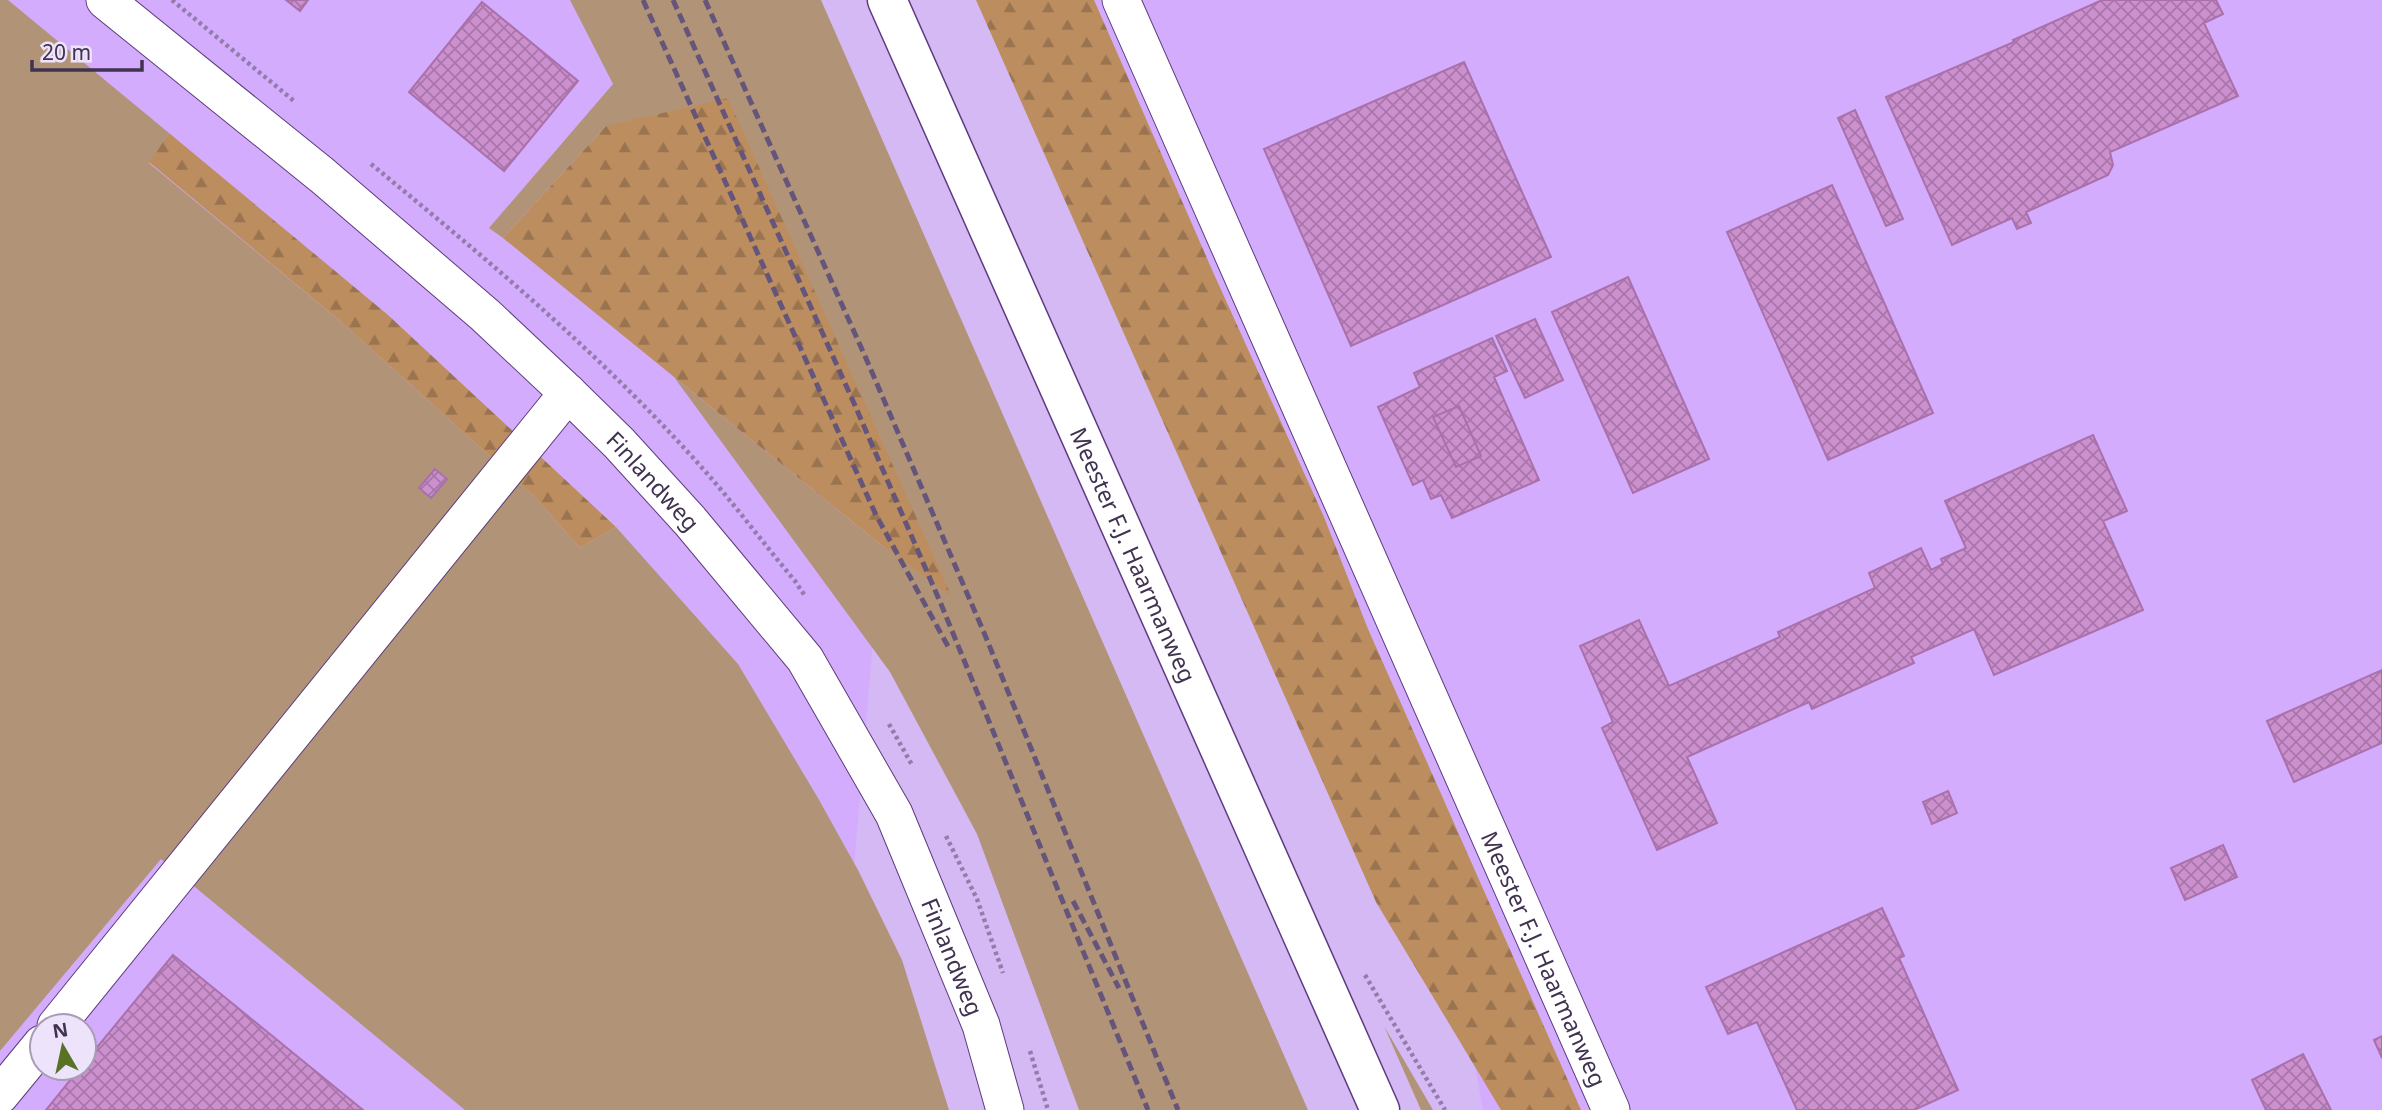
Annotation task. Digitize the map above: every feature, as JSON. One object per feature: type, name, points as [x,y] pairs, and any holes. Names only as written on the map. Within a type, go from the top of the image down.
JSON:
[{"type":"main road","name":"Meester F.J. Haarmanweg","points":[[887,0],[1380,1110]]},
{"type":"street","name":"Finlandweg","points":[[105,0],[323,176],[485,316],[568,393],[619,443],[690,521],[805,659],[894,814],[981,1025],[1005,1110]]},
{"type":"street","name":"Meester F.J. Haarmanweg","points":[[1121,0],[1611,1110]]},
{"type":"street","points":[[67,1012],[568,393]]},
{"type":"street","points":[[0,1096],[28,1061]]},
{"type":"shaded area","points":[[0,0],[597,0],[878,582],[846,961],[874,1110],[0,1110]]},
{"type":"shaded area","points":[[0,0],[8,0],[169,133],[149,163],[340,321],[534,496],[580,548],[616,527],[738,664],[858,870],[902,960],[949,1110],[465,1110],[161,859],[33,1012],[28,1012],[28,1018],[0,1051]]},
{"type":"shaded area","points":[[570,0],[821,0],[1308,1110],[1079,1110],[977,834],[890,672],[674,377],[875,540],[951,595],[606,126],[503,238],[489,228],[613,84]]},
{"type":"shaded area","points":[[1044,0],[2382,0],[2382,1110],[1483,1110],[1451,932]]},
{"type":"shaded area","points":[[1384,1026],[1433,1110],[1421,1110]]},
{"type":"green space","points":[[976,0],[1094,0],[1324,517],[1368,629],[1581,1110],[1501,1110],[1376,902]]},
{"type":"green space","points":[[728,98],[952,597],[875,540],[503,238],[606,126]]},
{"type":"green space","points":[[169,133],[388,315],[616,527],[580,548],[534,496],[340,321],[149,162]]},
{"type":"building","points":[[286,0],[308,0],[300,11]]},
{"type":"building","points":[[2102,0],[2216,0],[2223,14],[2204,23],[2238,96],[2110,152],[2113,165],[2108,175],[2026,212],[2031,223],[2017,229],[2012,218],[1952,245],[1886,97],[2014,42],[2013,40]]},
{"type":"building","points":[[482,2],[578,81],[504,171],[409,92]]},
{"type":"building","points":[[1464,62],[1551,257],[1351,346],[1264,149]]},
{"type":"building","points":[[1855,110],[1903,219],[1886,226],[1838,118]]},
{"type":"building","points":[[1832,185],[1933,413],[1828,460],[1727,232]]},
{"type":"building","points":[[1628,277],[1709,459],[1633,493],[1552,312]]},
{"type":"building","points":[[1535,319],[1563,380],[1525,398],[1496,336]]},
{"type":"building","points":[[1492,338],[1507,371],[1494,377],[1539,480],[1452,518],[1441,495],[1431,499],[1423,480],[1413,485],[1378,407],[1420,387],[1414,373]],"holes":[[[1459,406],[1481,456],[1456,467],[1433,417]]]},
{"type":"building","points":[[1459,406],[1481,456],[1456,467],[1433,417]]},
{"type":"building","points":[[2093,435],[2127,511],[2103,521],[2143,610],[1994,675],[1974,629],[1911,657],[1914,663],[1812,709],[1809,702],[1687,757],[1717,823],[1657,850],[1602,728],[1613,722],[1580,646],[1639,620],[1669,686],[1780,637],[1778,632],[1875,588],[1869,573],[1921,548],[1931,570],[1943,564],[1941,559],[1966,548],[1945,501]]},
{"type":"building","points":[[435,469],[447,479],[431,498],[419,488]]},
{"type":"building","points":[[2382,670],[2382,743],[2294,782],[2267,721]]},
{"type":"building","points":[[1948,791],[1957,813],[1932,824],[1923,802]]},
{"type":"building","points":[[2223,845],[2237,877],[2185,900],[2171,868]]},
{"type":"building","points":[[1882,908],[1904,956],[1899,958],[1958,1090],[1914,1110],[1797,1110],[1757,1022],[1728,1034],[1706,987]]},
{"type":"building","points":[[173,955],[363,1110],[46,1110],[69,1082],[98,1082],[98,1046]]},
{"type":"building","points":[[2382,1036],[2382,1058],[2374,1040]]},
{"type":"building","points":[[2303,1054],[2331,1110],[2266,1110],[2252,1080]]},
{"type":"railway","points":[[643,0],[876,515],[950,650]]},
{"type":"railway","points":[[673,0],[941,604],[1148,1110]]},
{"type":"railway","points":[[705,0],[865,356],[985,635],[1178,1110]]},
{"type":"railway","points":[[1073,901],[1119,988]]}]
